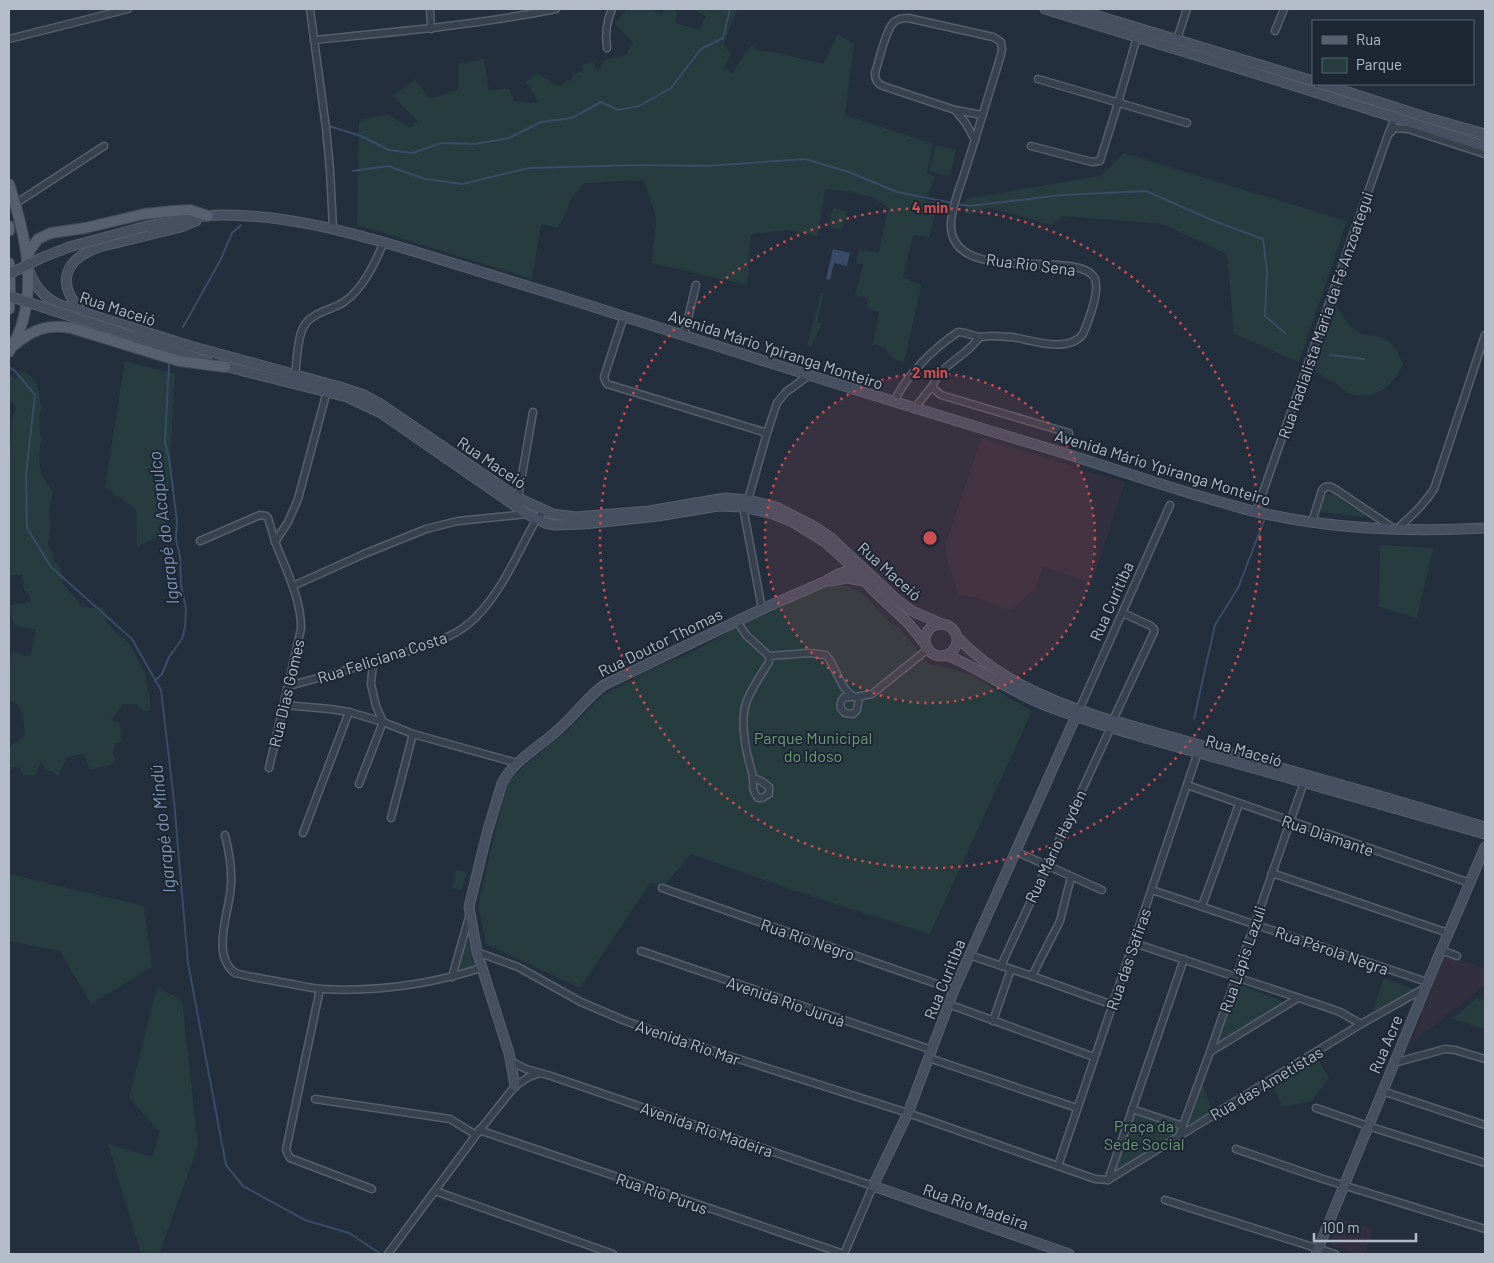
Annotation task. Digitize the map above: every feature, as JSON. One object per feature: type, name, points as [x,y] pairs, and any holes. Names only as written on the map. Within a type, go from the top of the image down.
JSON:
[{"type":"main road","points":[[1044,9],[1485,146]]},
{"type":"main road","points":[[1075,9],[1097,12],[1177,39],[1312,80]]},
{"type":"main road","points":[[1326,85],[1485,134]]},
{"type":"main road","points":[[1424,134],[1435,130]]},
{"type":"main road","points":[[1459,138],[1467,148]]},
{"type":"main road","points":[[9,184],[27,257],[28,270],[28,289],[24,318],[11,349]]},
{"type":"main road","points":[[27,257],[38,239],[50,232],[84,228],[144,214],[190,210],[208,216]]},
{"type":"main road","points":[[82,312],[72,301],[66,288],[66,278],[71,265],[88,251],[181,227],[208,216]]},
{"type":"main road","name":"Avenida Mário Ypiranga Monteiro","points":[[9,274],[69,247],[147,226],[208,216],[262,216],[304,222],[384,242],[624,316],[808,376],[1079,458],[1142,479],[1256,512],[1312,522],[1396,530],[1485,528]]},
{"type":"main road","points":[[9,226],[9,231]]},
{"type":"main road","points":[[9,262],[9,308]]},
{"type":"main road","name":"Rua Maceió","points":[[28,270],[38,289],[47,298],[60,305],[190,346],[351,390],[379,403],[518,498],[544,510],[566,517],[648,511],[725,498],[776,507],[830,537],[897,600],[912,611],[942,624]]},
{"type":"main road","name":"Rua Maceió","points":[[9,296],[225,367],[347,397],[382,413],[527,514],[545,523],[555,525],[584,524],[658,516],[745,503],[791,522],[825,542],[909,624],[927,647]]},
{"type":"main road","points":[[11,349],[23,338],[34,332],[47,327],[58,326],[79,330],[180,362],[225,367]]},
{"type":"main road","points":[[836,575],[843,558]]},
{"type":"main road","name":"Rua Doutor Thomas","points":[[516,1086],[512,1062],[481,968],[469,907],[487,832],[502,783],[510,771],[517,763],[563,726],[584,702],[604,685],[836,575],[848,570],[868,571]]},
{"type":"main road","name":"Rua Doutor Thomas","points":[[826,581],[847,578],[864,580]]},
{"type":"main road","points":[[936,624],[950,626],[957,637],[955,648],[946,655],[936,655],[927,647],[926,635],[928,630],[936,624]]},
{"type":"main road","name":"Rua Maceió","points":[[957,637],[974,654],[1021,690]]},
{"type":"main road","name":"Rua Maceió","points":[[946,655],[1034,696],[1065,705],[1077,713],[1198,752],[1485,834]]},
{"type":"main road","name":"Rua Curitiba","points":[[873,1186],[908,1113],[948,1004],[969,955],[1077,713]]},
{"type":"main road","name":"Rua Maceió","points":[[1112,724],[1377,795],[1485,827]]},
{"type":"main road","name":"Rua Acre","points":[[1317,1252],[1426,985],[1485,848]]},
{"type":"main road","name":"Rua Rio Madeira","points":[[873,1186],[1069,1254]]},
{"type":"street","points":[[9,39],[128,9]]},
{"type":"street","points":[[310,9],[328,145],[333,228]]},
{"type":"street","points":[[430,9],[431,29]]},
{"type":"street","points":[[508,9],[511,18]]},
{"type":"street","points":[[314,40],[431,29],[511,18],[556,9]]},
{"type":"street","points":[[607,48],[605,32],[612,9]]},
{"type":"street","points":[[1177,39],[1187,9]]},
{"type":"street","points":[[1275,31],[1284,9]]},
{"type":"street","points":[[975,140],[1002,49],[1001,42],[994,37],[908,18],[898,19],[893,23],[875,73],[876,80],[883,86],[955,110],[982,115]]},
{"type":"street","points":[[1031,146],[1098,162],[1103,156],[1137,37]]},
{"type":"street","points":[[1038,79],[1186,123]]},
{"type":"street","points":[[955,110],[965,122],[975,140]]},
{"type":"street","name":"Rua Radialista Maria da Fé Anzoategui","points":[[1256,512],[1395,118]]},
{"type":"street","points":[[1388,134],[1395,128],[1400,128],[1485,154]]},
{"type":"street","name":"Rua Rio Sena","points":[[894,402],[900,389],[924,361],[958,332],[965,332],[980,337],[1027,339],[1051,344],[1074,342],[1079,339],[1085,329],[1095,297],[1096,283],[1092,274],[1072,267],[1008,263],[974,257],[960,248],[951,227],[953,212],[975,140]]},
{"type":"street","points":[[15,204],[104,146]]},
{"type":"street","points":[[295,375],[299,344],[304,327],[308,321],[320,313],[343,303],[352,296],[374,264],[384,242]]},
{"type":"street","points":[[684,335],[696,285]]},
{"type":"street","points":[[624,316],[604,377],[606,383],[767,433]]},
{"type":"street","points":[[1312,522],[1324,486],[1333,488],[1396,530],[1414,512],[1422,507],[1434,489],[1485,335]]},
{"type":"street","points":[[914,408],[943,370],[967,351],[980,337]]},
{"type":"street","points":[[762,609],[745,503],[777,403],[786,392],[808,376]]},
{"type":"street","points":[[933,384],[934,389],[941,395],[1069,433]]},
{"type":"street","points":[[275,542],[288,522],[298,499],[326,391]]},
{"type":"street","points":[[518,498],[533,412]]},
{"type":"street","name":"Rua Curitiba","points":[[1077,713],[1170,505]]},
{"type":"street","name":"Rua Feliciana Costa","points":[[289,686],[373,664],[443,640],[461,630],[476,617],[501,585],[536,520],[544,510]]},
{"type":"street","points":[[293,586],[426,529],[458,521],[527,514]]},
{"type":"street","name":"Rua Dias Gomes","points":[[200,541],[260,515],[268,518],[275,542],[293,586],[301,624],[289,686],[269,768]]},
{"type":"street","name":"Rua Mário Hayden","points":[[1001,966],[1154,632],[1153,628],[1123,613]]},
{"type":"street","name":"Rua Doutor Thomas","points":[[737,621],[746,635],[769,656]]},
{"type":"street","points":[[753,778],[743,718],[747,701],[769,662],[769,656],[826,655],[849,693],[856,697],[872,694],[927,647]]},
{"type":"street","points":[[359,784],[383,722],[376,706],[373,692],[373,664]]},
{"type":"street","points":[[284,705],[349,712],[383,722],[413,734],[517,763]]},
{"type":"street","points":[[303,833],[349,712]]},
{"type":"street","points":[[391,818],[413,734]]},
{"type":"street","name":"Rua das Safiras","points":[[1058,1166],[1198,752]]},
{"type":"street","name":"Rua Lápis Lazuli","points":[[1179,1136],[1304,782]]},
{"type":"street","name":"Rua Diamante","points":[[1187,785],[1470,883]]},
{"type":"street","points":[[1202,906],[1239,804]]},
{"type":"street","points":[[225,835],[231,866],[231,883],[222,940],[223,955],[229,968],[235,973],[320,989],[373,989],[396,988],[452,977],[481,968]]},
{"type":"street","points":[[1015,851],[1102,890]]},
{"type":"street","points":[[1272,873],[1448,933]]},
{"type":"street","points":[[1032,976],[1060,921],[1071,877]]},
{"type":"street","name":"Rua Rio Negro","points":[[662,888],[954,990]]},
{"type":"street","name":"Rua Pérola Negra","points":[[1152,890],[1426,985]]},
{"type":"street","name":"Rua Doutor Thomas","points":[[452,977],[470,916]]},
{"type":"street","points":[[1134,942],[1340,1012],[1361,1024]]},
{"type":"street","points":[[1441,950],[1457,956]]},
{"type":"street","name":"Avenida Rio Juruá","points":[[641,951],[1077,1108]]},
{"type":"street","name":"Avenida Rio Mar","points":[[477,952],[518,967],[582,1002],[672,1038],[908,1113],[1095,1179],[1108,1180]]},
{"type":"street","points":[[969,955],[1113,1005]]},
{"type":"street","points":[[1108,1180],[1184,959]]},
{"type":"street","points":[[993,1021],[1011,969]]},
{"type":"street","name":"Rua das Ametistas","points":[[1108,1180],[1426,985]]},
{"type":"street","points":[[320,989],[286,1150],[290,1158],[372,1189]]},
{"type":"street","points":[[1210,1052],[1298,998]]},
{"type":"street","points":[[948,1004],[1094,1057]]},
{"type":"street","points":[[1394,1063],[1445,1049],[1485,1059]]},
{"type":"street","name":"Avenida Rio Madeira","points":[[512,1062],[522,1068],[873,1186]]},
{"type":"street","points":[[388,1254],[478,1133],[516,1086],[529,1077],[541,1073]]},
{"type":"street","points":[[1382,1091],[1485,1125]]},
{"type":"street","name":"Rua Rio Purus","points":[[315,1099],[450,1119],[478,1133],[844,1254]]},
{"type":"street","points":[[1316,1108],[1485,1162]]},
{"type":"street","points":[[1132,1109],[1183,1126]]},
{"type":"street","points":[[1236,1149],[1485,1230]]},
{"type":"street","name":"Rua Curitiba","points":[[844,1254],[873,1186]]},
{"type":"street","points":[[435,1191],[613,1254]]},
{"type":"street","points":[[1164,1200],[1317,1252],[1335,1254]]},
{"type":"shaded area","points":[[981,438],[1073,466],[1073,468],[1125,482],[1092,583],[1043,567],[1034,592],[1028,595],[1016,607],[1010,609],[1002,608],[978,598],[959,595],[946,556],[946,544]]},
{"type":"shaded area","points":[[1445,954],[1485,969],[1485,985],[1409,1045],[1422,1015],[1418,1013]]},
{"type":"shaded area","points":[[1339,1218],[1373,1229],[1365,1254],[1330,1245]]},
{"type":"green space","points":[[627,9],[650,9],[661,15],[665,9],[673,9],[677,12],[675,23],[699,30],[706,16],[693,9],[737,9],[724,44],[731,54],[724,67],[732,73],[751,45],[758,50],[823,64],[838,34],[854,44],[845,115],[933,144],[927,173],[935,177],[929,193],[923,200],[938,202],[929,238],[913,235],[903,278],[921,285],[903,362],[892,358],[885,348],[873,343],[879,312],[866,308],[868,298],[855,295],[863,265],[856,263],[859,249],[879,253],[888,208],[874,198],[852,192],[825,189],[818,236],[787,230],[751,234],[747,285],[652,263],[656,218],[644,180],[584,183],[570,201],[558,228],[541,224],[532,279],[357,225],[359,121],[388,114],[410,128],[417,121],[393,96],[415,79],[430,99],[458,89],[458,64],[484,59],[489,91],[509,88],[514,101],[538,103],[526,83],[536,73],[560,87],[566,81],[572,80],[573,74],[583,71],[582,65],[594,62],[597,72],[605,60],[626,55],[633,43],[615,23]]},
{"type":"green space","points":[[936,145],[956,150],[950,176],[929,171]]},
{"type":"green space","points":[[1124,153],[1347,221],[1299,362],[1234,334],[1227,254],[1163,224],[1062,216],[1051,225],[991,208],[966,214],[965,199],[1100,176]]},
{"type":"green space","points":[[833,208],[847,211],[842,230],[828,226]]},
{"type":"green space","points":[[821,292],[824,293],[817,322],[821,323],[811,347],[807,346]]},
{"type":"green space","points":[[1336,305],[1352,328],[1362,333],[1385,339],[1393,345],[1398,354],[1403,364],[1394,380],[1380,391],[1364,396],[1346,392],[1314,369]]},
{"type":"green space","points":[[125,361],[175,374],[166,533],[137,547],[136,509],[105,487]]},
{"type":"green space","points":[[22,372],[25,372],[36,382],[39,393],[41,441],[39,460],[41,474],[53,493],[49,508],[48,546],[53,553],[53,560],[60,567],[63,584],[80,605],[91,608],[103,607],[107,622],[118,635],[125,638],[145,673],[150,699],[150,710],[144,711],[136,704],[123,704],[111,720],[119,723],[122,735],[121,742],[114,743],[113,753],[116,761],[110,765],[90,769],[84,753],[67,757],[58,776],[53,772],[45,770],[41,762],[36,775],[23,775],[20,768],[14,767],[9,771],[9,748],[24,736],[24,720],[18,705],[9,701],[9,660],[13,652],[31,655],[36,630],[14,625],[10,605],[31,600],[28,592],[24,590],[22,574],[9,576],[9,461],[13,417],[16,407],[9,398],[9,377],[10,375],[15,379]]},
{"type":"green space","points":[[1327,494],[1334,494],[1366,515],[1363,517],[1319,512],[1322,498]]},
{"type":"green space","points":[[1380,545],[1433,548],[1417,618],[1379,607]]},
{"type":"green space","name":"Parque Municipal do Idoso","points":[[828,584],[848,586],[864,595],[885,618],[902,631],[929,664],[950,668],[973,676],[1032,711],[930,934],[804,894],[691,854],[662,888],[651,882],[580,988],[486,944],[478,906],[508,782],[532,759],[566,732],[603,695],[648,671],[700,648],[773,606]]},
{"type":"green space","points":[[456,870],[466,872],[462,890],[452,888]]},
{"type":"green space","points":[[9,874],[144,906],[152,967],[91,1004],[60,951],[9,941]]},
{"type":"green space","points":[[468,940],[474,966],[457,971],[464,941]]},
{"type":"green space","points":[[1384,978],[1416,990],[1373,1011]]},
{"type":"green space","points":[[1235,983],[1285,1002],[1219,1044],[1216,1043]]},
{"type":"green space","points":[[157,987],[182,1000],[198,1146],[159,1254],[141,1254],[108,1144],[153,1157],[159,1131],[129,1098]]},
{"type":"green space","points":[[1477,998],[1485,1001],[1485,1029],[1452,1019]]},
{"type":"green space","points":[[1317,1058],[1329,1078],[1312,1101],[1282,1107],[1273,1084]]},
{"type":"green space","points":[[1201,1081],[1212,1111],[1189,1124],[1187,1121]]},
{"type":"green space","name":"Praça da Sede Social","points":[[1133,1113],[1179,1128],[1176,1135],[1112,1174]]},
{"type":"water","points":[[833,249],[850,253],[847,266],[834,263],[830,280],[826,279]]},
{"type":"waterway","name":"Igarapé do Acapulco","points":[[329,126],[361,136],[389,150],[413,153],[441,143],[475,144],[509,138],[541,122],[572,118],[601,102],[618,110],[639,106],[671,88],[701,49],[723,38],[730,9]]},
{"type":"waterway","points":[[353,171],[388,166],[425,179],[462,184],[529,168],[640,165],[706,166],[805,159],[849,172],[897,192],[953,203]]},
{"type":"waterway","points":[[957,204],[969,206],[1062,195],[1146,191],[1214,221],[1263,239],[1267,271],[1265,316],[1285,333]]},
{"type":"waterway","name":"Igarapé do Acapulco","points":[[183,327],[220,261],[232,233],[241,225]]},
{"type":"waterway","points":[[1330,355],[1364,359]]},
{"type":"waterway","name":"Igarapé do Acapulco","points":[[155,681],[162,674],[169,657],[182,639],[186,609],[181,585],[180,556],[176,539],[177,521],[169,458],[165,443],[169,364]]},
{"type":"waterway","name":"Igarapé do Mindú","points":[[9,367],[15,371],[35,395],[26,474],[27,528],[51,567],[132,639],[161,690],[174,801],[188,963],[226,1165],[243,1186],[305,1220],[349,1233],[381,1254]]},
{"type":"waterway","points":[[1194,719],[1215,625],[1238,588],[1265,518]]}]
